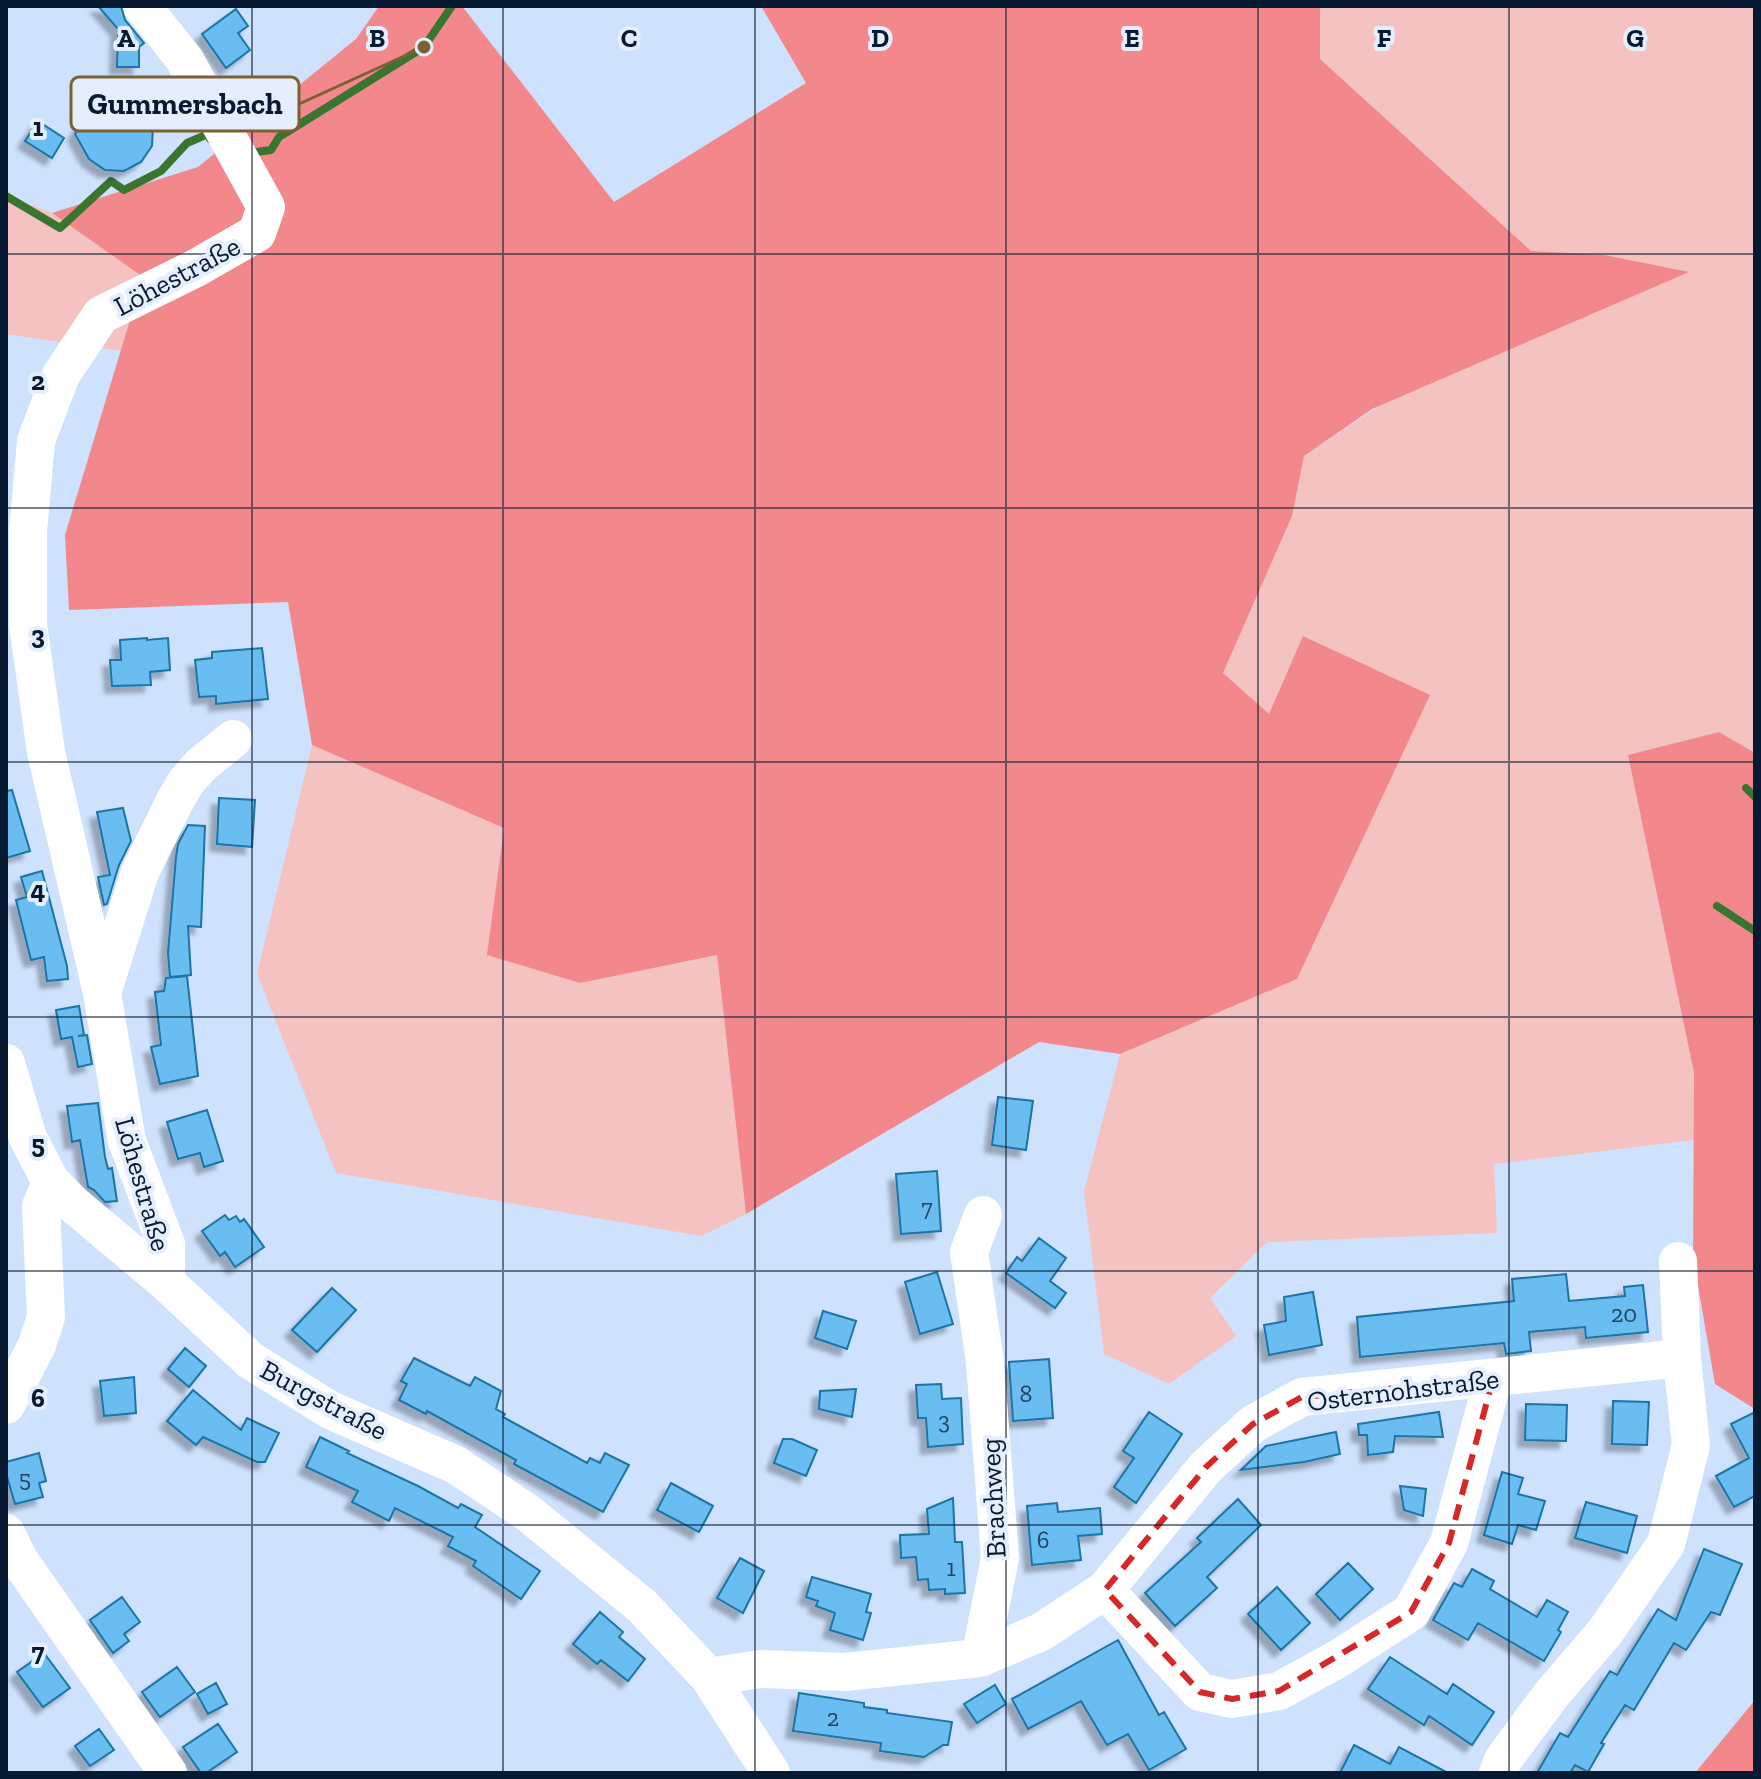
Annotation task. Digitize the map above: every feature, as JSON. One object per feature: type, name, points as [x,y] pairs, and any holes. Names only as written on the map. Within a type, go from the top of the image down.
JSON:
[{"type":"street","name":"Löhestraße","points":[[142,6],[185,60],[266,207],[257,233],[196,268],[101,315],[61,375],[36,441],[28,532],[28,625],[46,752],[102,993],[127,1141],[166,1244],[166,1282]]},
{"type":"street","name":"Löhestraße","points":[[102,993],[140,872],[174,803],[201,765],[233,739]]},
{"type":"street","name":"Burgstraße","points":[[6,1063],[28,1138],[51,1182],[73,1204],[166,1282],[250,1360],[330,1410],[456,1465],[528,1513],[642,1606],[709,1677],[771,1773]]},
{"type":"street","points":[[6,1405],[37,1345],[46,1317],[41,1206],[51,1182]]},
{"type":"street","name":"Brachweg","points":[[980,1658],[1000,1558],[985,1362],[969,1252],[983,1215]]},
{"type":"street","points":[[1498,1773],[1503,1760],[1551,1695],[1605,1632],[1666,1544],[1691,1445],[1682,1358],[1678,1261]]},
{"type":"street","name":"Osternohstraße","points":[[980,1658],[1041,1632],[1105,1590],[1206,1467],[1253,1424],[1302,1397],[1682,1358]]},
{"type":"street","points":[[1105,1590],[1200,1692],[1232,1699],[1279,1691],[1411,1612],[1449,1543],[1493,1379]]},
{"type":"street","points":[[6,1533],[19,1560],[168,1773]]},
{"type":"street","points":[[709,1677],[760,1669],[845,1672],[980,1658]]},
{"type":"highlighted area","points":[[1493,1379],[1449,1543],[1411,1612],[1279,1691],[1232,1699],[1200,1692],[1105,1590],[1206,1467],[1253,1424],[1302,1397]]},
{"type":"shaded area","points":[[379,6],[462,6],[614,202],[806,83],[761,6],[1320,6],[1320,59],[1531,251],[1604,255],[1689,272],[1372,409],[1304,456],[1292,516],[1223,673],[1269,714],[1303,636],[1430,695],[1297,979],[1120,1054],[1039,1042],[746,1214],[717,955],[580,983],[487,955],[504,828],[312,745],[288,602],[69,610],[65,535],[143,277],[52,213],[198,167],[356,39]]},
{"type":"shaded area","points":[[1320,6],[1755,6],[1755,753],[1719,732],[1628,755],[1694,1073],[1694,1140],[1494,1164],[1497,1233],[1267,1242],[1210,1298],[1236,1336],[1169,1384],[1104,1354],[1084,1191],[1120,1054],[1297,979],[1429,696],[1304,636],[1269,715],[1223,673],[1292,516],[1304,456],[1604,255],[1531,252],[1320,59]]},
{"type":"shaded area","points":[[6,195],[52,213],[143,277],[121,351],[6,334]]},
{"type":"shaded area","points":[[1719,732],[1755,753],[1755,1409],[1715,1384],[1693,1257],[1694,1073],[1628,755]]},
{"type":"shaded area","points":[[312,745],[504,828],[488,955],[580,983],[717,955],[746,1214],[701,1236],[336,1173],[257,974]]},
{"type":"shaded area","points":[[1755,1700],[1755,1773],[1695,1773]]},
{"type":"building","points":[[98,6],[121,6],[125,20],[144,43],[139,47],[139,67],[117,67],[118,29]]},
{"type":"building","points":[[236,9],[248,26],[238,33],[250,50],[226,68],[202,34]]},
{"type":"building","points":[[105,84],[144,109],[153,127],[152,146],[141,162],[124,171],[105,170],[89,159],[75,134]]},
{"type":"building","points":[[38,121],[64,138],[52,158],[25,141]]},
{"type":"building","points":[[168,638],[170,670],[150,672],[151,685],[112,686],[110,660],[121,660],[120,640]]},
{"type":"building","points":[[262,648],[268,699],[216,704],[216,696],[199,697],[195,660],[212,658],[212,652]]},
{"type":"building","points":[[12,790],[30,851],[6,858],[6,791]]},
{"type":"building","points":[[219,798],[255,800],[252,847],[217,844]]},
{"type":"building","points":[[123,808],[131,841],[104,905],[98,877],[110,875],[97,812]]},
{"type":"building","points":[[188,825],[205,826],[201,927],[188,926],[191,975],[170,977],[168,953],[176,857],[178,844]]},
{"type":"building","points":[[42,871],[68,979],[47,981],[44,957],[31,960],[16,900],[27,897],[21,877]]},
{"type":"building","points":[[187,976],[198,1076],[160,1084],[151,1047],[161,1045],[155,992],[164,991],[166,978]]},
{"type":"building","points":[[79,1006],[84,1035],[78,1036],[87,1035],[92,1064],[78,1067],[72,1037],[61,1039],[56,1010]]},
{"type":"building","points":[[998,1097],[1033,1101],[1026,1150],[992,1145]]},
{"type":"building","points":[[98,1103],[105,1157],[108,1169],[112,1168],[117,1201],[105,1202],[88,1187],[80,1140],[72,1142],[67,1106]]},
{"type":"building","points":[[207,1110],[223,1161],[204,1167],[200,1153],[178,1159],[167,1122]]},
{"type":"building","points":[[937,1171],[941,1231],[901,1234],[896,1174]]},
{"type":"building","points":[[225,1215],[229,1220],[236,1216],[240,1222],[244,1219],[264,1247],[235,1267],[225,1252],[220,1256],[202,1231]]},
{"type":"building","points":[[1039,1238],[1066,1258],[1050,1281],[1066,1293],[1055,1308],[1006,1273],[1017,1257],[1022,1261]]},
{"type":"building","points":[[937,1272],[953,1324],[920,1334],[905,1282]]},
{"type":"building","points":[[1566,1274],[1569,1301],[1625,1296],[1624,1287],[1643,1285],[1648,1332],[1586,1338],[1585,1327],[1529,1332],[1531,1351],[1506,1354],[1504,1343],[1360,1357],[1357,1317],[1514,1301],[1512,1279]]},
{"type":"building","points":[[332,1288],[356,1310],[317,1352],[292,1330]]},
{"type":"building","points":[[1313,1292],[1322,1345],[1269,1355],[1264,1325],[1286,1321],[1284,1297]]},
{"type":"building","points":[[823,1311],[856,1321],[847,1349],[815,1338]]},
{"type":"building","points":[[185,1348],[206,1366],[189,1387],[168,1369]]},
{"type":"building","points":[[414,1358],[470,1386],[475,1377],[501,1391],[496,1409],[505,1414],[503,1417],[587,1463],[590,1458],[600,1463],[605,1453],[629,1465],[603,1512],[514,1464],[516,1460],[427,1411],[426,1414],[399,1400],[407,1384],[401,1381]]},
{"type":"building","points":[[1049,1359],[1053,1418],[1013,1421],[1009,1362]]},
{"type":"building","points":[[134,1377],[136,1413],[104,1416],[100,1381]]},
{"type":"building","points":[[941,1384],[942,1399],[961,1398],[963,1444],[928,1447],[926,1418],[918,1418],[916,1385]]},
{"type":"building","points":[[856,1389],[852,1417],[819,1409],[820,1391]]},
{"type":"building","points":[[193,1390],[241,1430],[247,1418],[279,1433],[265,1462],[257,1462],[203,1437],[196,1445],[167,1421]]},
{"type":"building","points":[[1613,1401],[1649,1402],[1647,1445],[1612,1444]]},
{"type":"building","points":[[1526,1404],[1567,1405],[1566,1441],[1525,1440]]},
{"type":"building","points":[[1149,1412],[1182,1434],[1136,1503],[1114,1487],[1134,1458],[1123,1451]]},
{"type":"building","points":[[1439,1412],[1443,1437],[1395,1436],[1393,1452],[1368,1455],[1367,1435],[1359,1435],[1358,1424]]},
{"type":"building","points":[[1755,1412],[1755,1496],[1734,1507],[1716,1476],[1749,1458],[1731,1424]]},
{"type":"building","points":[[1336,1432],[1340,1454],[1241,1470],[1266,1446]]},
{"type":"building","points":[[320,1437],[458,1508],[461,1504],[482,1515],[475,1527],[540,1571],[521,1599],[473,1566],[476,1561],[448,1546],[453,1537],[395,1508],[389,1521],[352,1502],[358,1491],[306,1467]]},
{"type":"building","points":[[783,1439],[792,1439],[817,1450],[806,1476],[774,1463]]},
{"type":"building","points":[[39,1453],[46,1481],[39,1483],[43,1497],[15,1504],[6,1462]]},
{"type":"building","points":[[1502,1472],[1523,1478],[1518,1494],[1545,1501],[1536,1530],[1518,1525],[1512,1544],[1484,1535]]},
{"type":"building","points":[[671,1483],[713,1506],[699,1532],[657,1510]]},
{"type":"building","points":[[1400,1486],[1426,1489],[1423,1516],[1404,1510]]},
{"type":"building","points":[[953,1498],[955,1542],[962,1542],[965,1593],[945,1594],[945,1589],[929,1590],[928,1579],[918,1580],[916,1557],[901,1558],[900,1535],[929,1534],[927,1509]]},
{"type":"building","points":[[1238,1499],[1261,1525],[1207,1577],[1217,1588],[1175,1626],[1145,1593],[1201,1542],[1197,1538]]},
{"type":"building","points":[[1586,1502],[1637,1516],[1627,1553],[1575,1538]]},
{"type":"building","points":[[1057,1503],[1058,1512],[1100,1508],[1102,1534],[1078,1536],[1081,1560],[1032,1565],[1027,1506]]},
{"type":"building","points":[[1704,1549],[1742,1564],[1720,1615],[1711,1612],[1686,1650],[1674,1643],[1634,1710],[1625,1705],[1601,1743],[1604,1744],[1588,1772],[1575,1765],[1570,1773],[1537,1773],[1560,1733],[1568,1737],[1610,1671],[1617,1675],[1658,1609],[1676,1620]]},
{"type":"building","points":[[740,1558],[764,1571],[743,1613],[717,1598]]},
{"type":"building","points":[[1348,1563],[1373,1589],[1340,1620],[1316,1594]]},
{"type":"building","points":[[1472,1569],[1494,1581],[1490,1589],[1537,1617],[1547,1600],[1568,1612],[1558,1630],[1561,1632],[1544,1661],[1478,1623],[1468,1640],[1433,1620],[1454,1583],[1462,1587]]},
{"type":"building","points":[[812,1577],[871,1594],[866,1612],[871,1613],[863,1640],[830,1630],[835,1613],[816,1606],[818,1601],[806,1597]]},
{"type":"building","points":[[1277,1587],[1310,1623],[1281,1650],[1248,1614]]},
{"type":"building","points":[[122,1597],[140,1622],[124,1634],[129,1641],[113,1653],[90,1620]]},
{"type":"building","points":[[600,1612],[623,1632],[619,1637],[645,1659],[628,1681],[601,1660],[597,1664],[573,1644]]},
{"type":"building","points":[[1118,1640],[1159,1715],[1164,1712],[1186,1749],[1149,1770],[1128,1734],[1107,1745],[1081,1701],[1028,1729],[1012,1699]]},
{"type":"building","points":[[44,1653],[70,1688],[43,1707],[17,1672]]},
{"type":"building","points":[[1390,1657],[1447,1694],[1453,1684],[1494,1712],[1472,1745],[1429,1716],[1424,1725],[1368,1689]]},
{"type":"building","points":[[177,1667],[195,1692],[160,1717],[142,1692]]},
{"type":"building","points":[[216,1683],[227,1704],[208,1714],[197,1694]]},
{"type":"building","points":[[995,1685],[1006,1704],[977,1723],[964,1704]]},
{"type":"building","points":[[799,1693],[864,1703],[864,1707],[887,1710],[887,1713],[952,1722],[948,1745],[924,1757],[880,1751],[881,1743],[793,1731]]},
{"type":"building","points":[[218,1724],[237,1752],[206,1773],[201,1773],[183,1747]]},
{"type":"building","points":[[99,1729],[114,1750],[90,1766],[75,1746]]},
{"type":"building","points":[[1354,1745],[1390,1764],[1399,1747],[1448,1773],[1340,1773]]},
{"type":"waterway","points":[[256,152],[271,150],[279,137],[424,47],[452,6]]},
{"type":"waterway","points":[[6,196],[60,228],[111,181],[124,190],[161,171],[187,143],[208,134],[210,139]]},
{"type":"waterway","points":[[1746,788],[1755,797]]},
{"type":"waterway","points":[[1717,906],[1755,931]]},
{"type":"place","name":"Gummersbach","points":[[424,47]]}]
